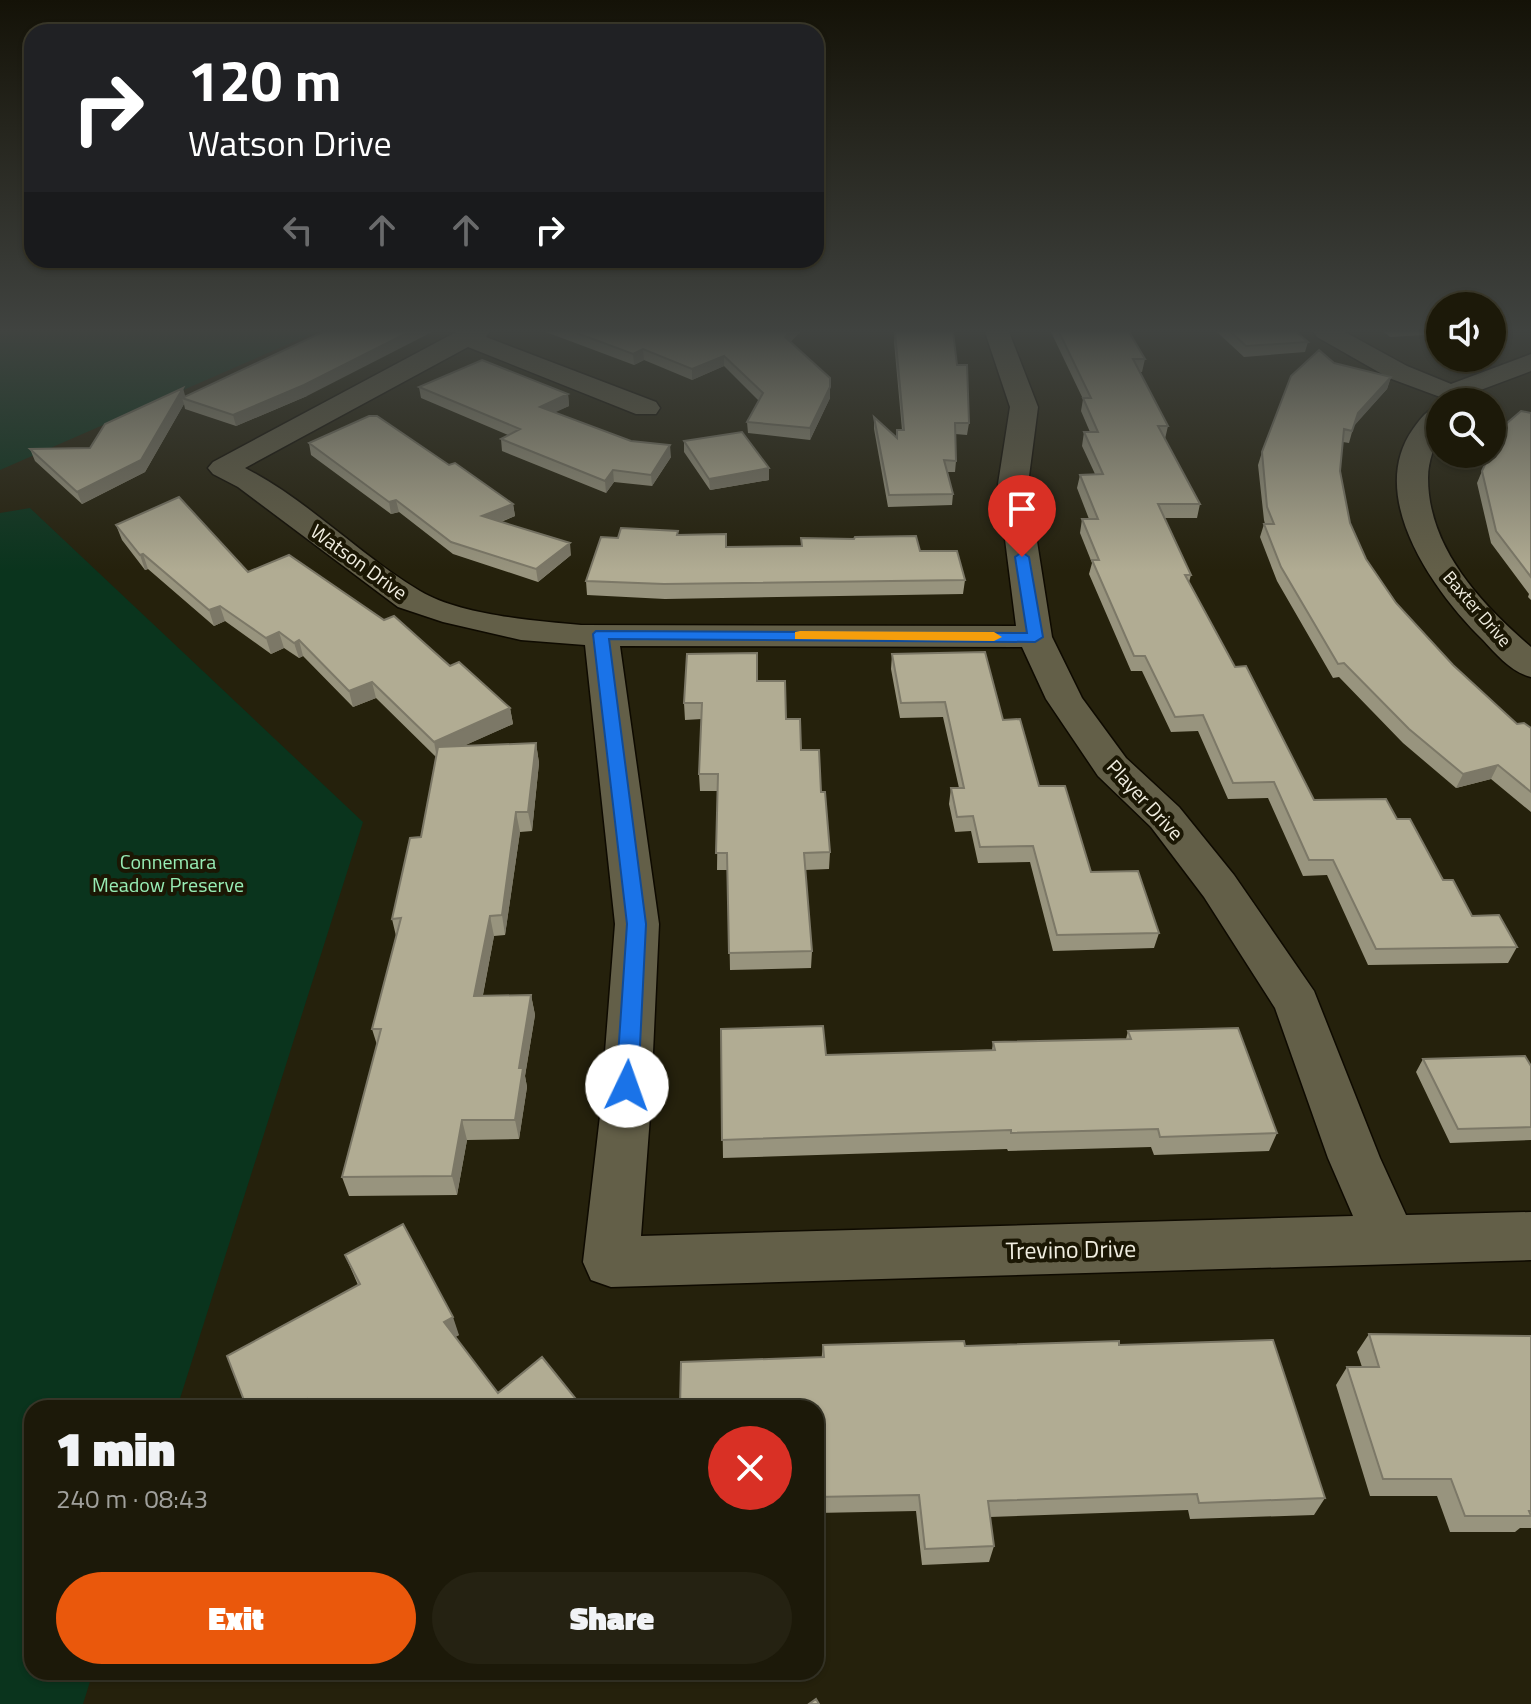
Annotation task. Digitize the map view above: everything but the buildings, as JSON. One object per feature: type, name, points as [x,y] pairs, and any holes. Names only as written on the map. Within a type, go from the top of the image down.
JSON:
[{"type":"street","name":"Watson Drive","points":[[328,412],[223,468],[248,481],[410,600],[455,615],[521,630],[601,634],[1035,637]]},
{"type":"street","name":"Player Drive","points":[[1023,412],[1013,484],[1035,637],[1064,699],[1112,767],[1165,817],[1219,886],[1297,1004],[1354,1158],[1391,1241]]},
{"type":"street","name":"Baxter Drive","points":[[1426,432],[1419,442],[1414,474],[1416,509],[1429,549],[1457,592],[1504,643],[1531,666]]},
{"type":"street","name":"Trevino Drive","points":[[601,634],[637,924],[625,1116],[611,1262],[1531,1236]]},
{"type":"green space","points":[[0,412],[134,412],[0,470]]},
{"type":"green space","name":"Connemara Meadow Preserve","points":[[30,508],[363,822],[180,1400],[24,1400],[24,1680],[90,1680],[83,1704],[0,1704],[0,513]]},
{"type":"slow traffic","points":[[800,636],[994,637]]},
{"type":"route","points":[[627,1086],[637,924],[601,634],[1035,637],[1022,557]]}]
